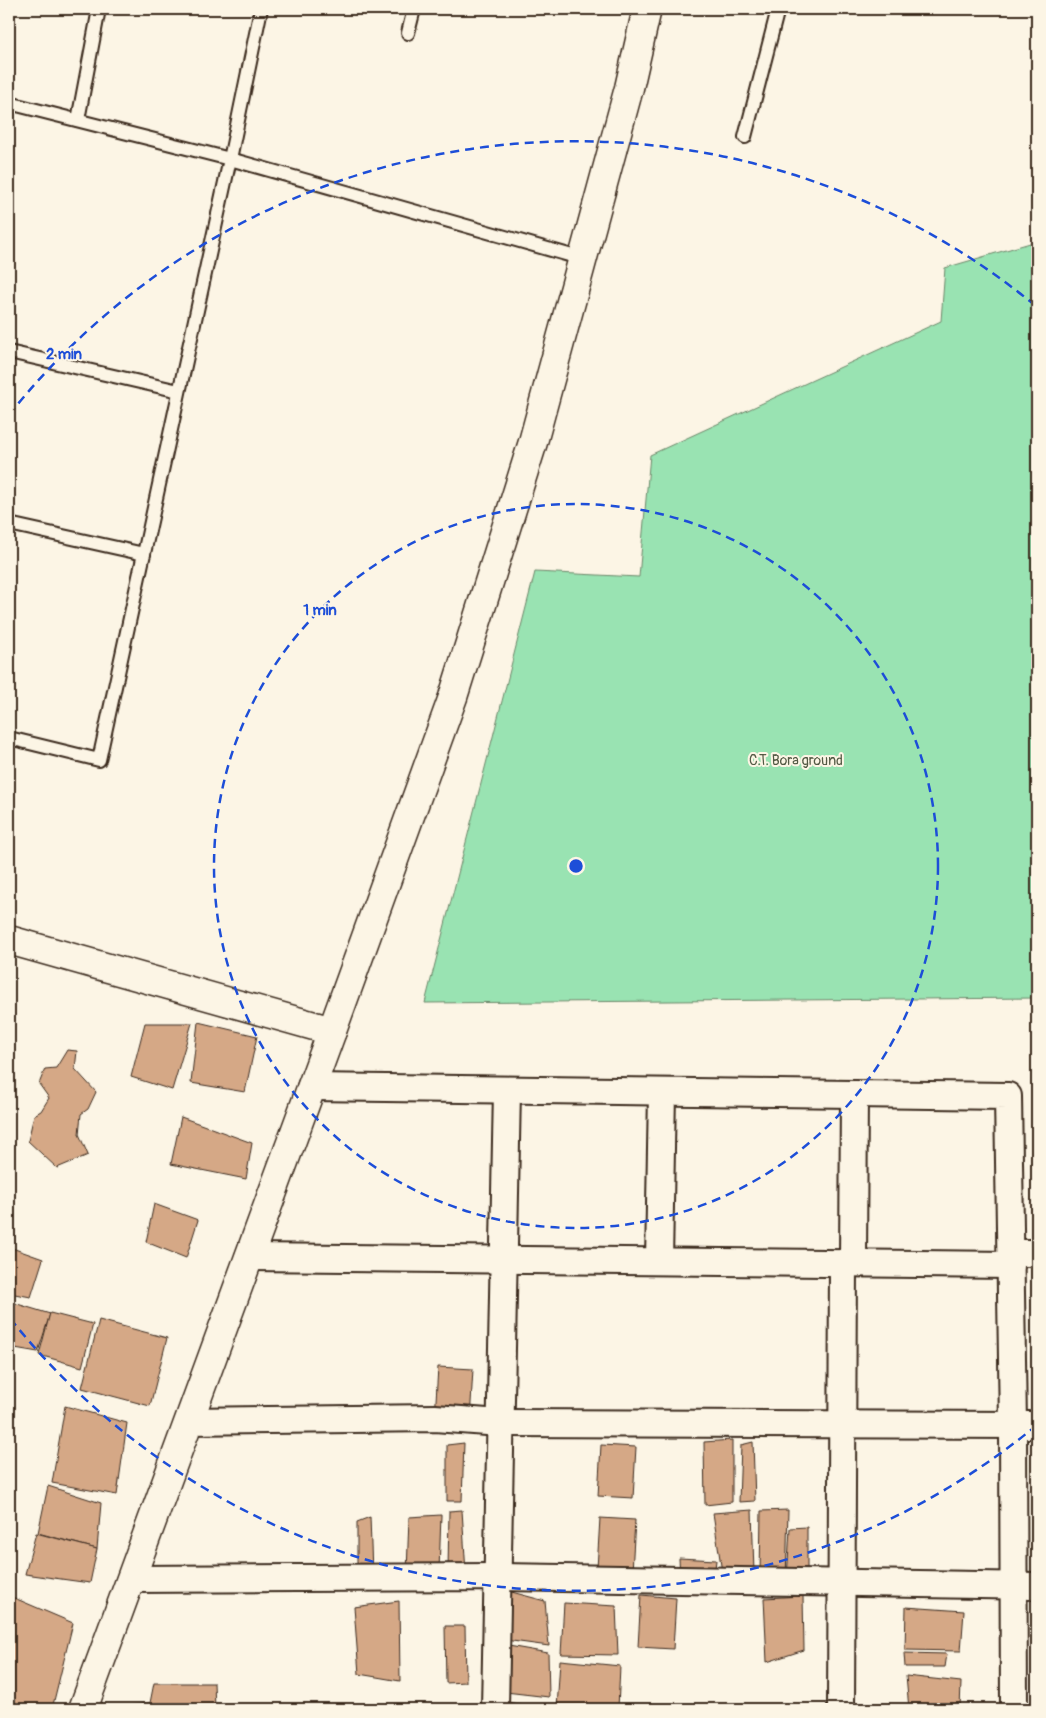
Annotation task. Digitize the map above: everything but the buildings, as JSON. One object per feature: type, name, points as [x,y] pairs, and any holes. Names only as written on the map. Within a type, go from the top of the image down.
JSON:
[{"type":"street","points":[[83,1709],[453,697],[533,442],[629,88],[647,9]]},
{"type":"street","points":[[9,940],[332,1032]]},
{"type":"street","points":[[311,1087],[1008,1096],[1011,1259],[1025,1425],[1026,1586],[1014,1709]]},
{"type":"street","points":[[495,1709],[507,1090]]},
{"type":"street","points":[[659,1261],[662,1092]]},
{"type":"street","points":[[841,1709],[843,1424],[854,1094]]},
{"type":"street","points":[[248,1258],[848,1263],[1011,1259],[1037,1253]]},
{"type":"street","points":[[189,1421],[435,1418],[500,1423],[1025,1425]]},
{"type":"street","points":[[131,1579],[497,1577],[1026,1586]]},
{"type":"lane","points":[[78,120],[99,9]]},
{"type":"lane","points":[[9,738],[99,760],[261,9]]},
{"type":"lane","points":[[408,33],[414,9]]},
{"type":"lane","points":[[745,137],[778,9]]},
{"type":"lane","points":[[9,103],[230,159],[583,258]]},
{"type":"lane","points":[[9,352],[179,391]]},
{"type":"lane","points":[[9,524],[144,554]]},
{"type":"green space","name":"C.T. Bora ground","points":[[1037,241],[1037,998],[425,1003],[535,572],[639,577],[650,455],[941,321],[945,268]]}]
